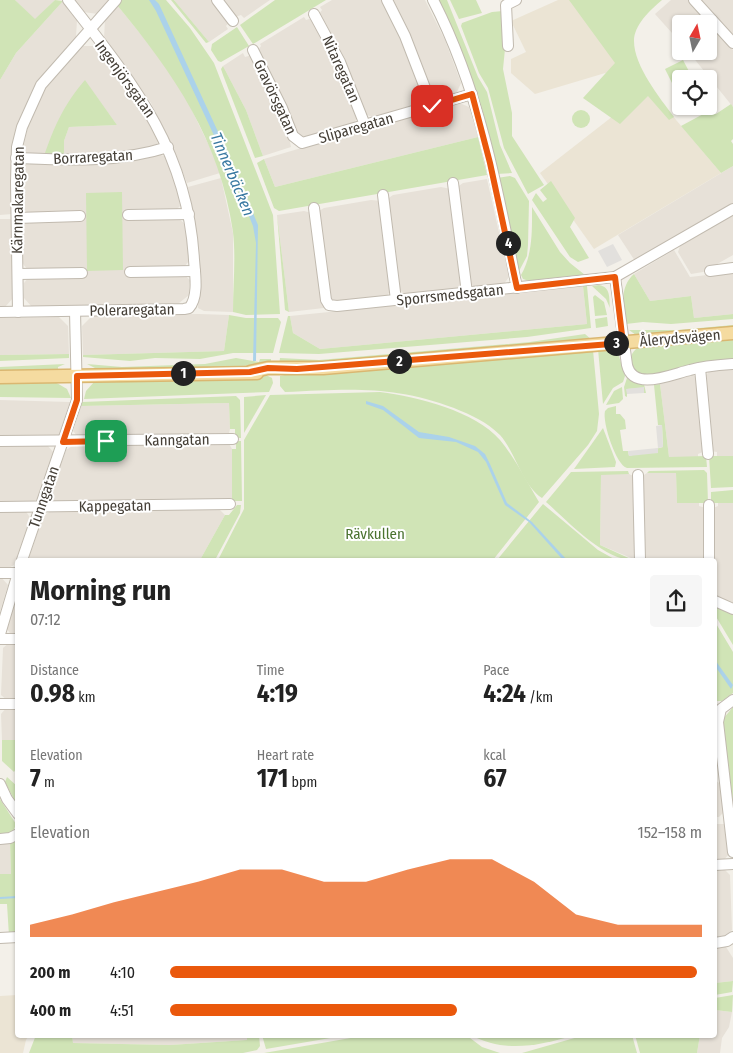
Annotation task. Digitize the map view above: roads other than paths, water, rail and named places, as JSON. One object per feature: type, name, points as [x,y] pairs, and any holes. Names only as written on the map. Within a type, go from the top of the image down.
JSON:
[{"type":"main road","name":"Ålerydsvägen","points":[[0,377],[250,372],[273,374],[297,369],[733,333]]},
{"type":"street","name":"Ingenjörsgatan","points":[[68,0],[138,92],[168,147],[183,186],[189,214],[195,271],[194,300],[190,308]]},
{"type":"street","name":"Kärnmakaregatan","points":[[18,312],[16,158],[22,127],[37,93],[49,76],[116,0]]},
{"type":"street","points":[[217,0],[233,21]]},
{"type":"street","points":[[387,0],[405,36],[432,106]]},
{"type":"street","points":[[432,0],[472,94],[490,163],[517,288]]},
{"type":"street","points":[[508,46],[506,5],[516,0]]},
{"type":"street","points":[[694,0],[733,43]]},
{"type":"street","name":"Nitaregatan","points":[[314,14],[340,62],[366,125]]},
{"type":"street","name":"Gravörsgatan","points":[[253,50],[282,108],[293,136],[298,142]]},
{"type":"street","name":"Sliparegatan","points":[[298,142],[307,142],[472,94]]},
{"type":"street","name":"Borraregatan","points":[[16,158],[110,160],[136,156],[168,147]]},
{"type":"street","points":[[453,183],[467,294]]},
{"type":"street","points":[[383,195],[396,300]]},
{"type":"street","name":"Sporrsmedsgatan","points":[[314,208],[326,300],[329,305],[467,294],[615,277],[733,209]]},
{"type":"street","points":[[128,215],[189,214]]},
{"type":"street","points":[[17,218],[80,216]]},
{"type":"street","points":[[710,270],[733,268]]},
{"type":"street","points":[[130,272],[195,271]]},
{"type":"street","points":[[18,274],[82,273]]},
{"type":"street","points":[[615,277],[628,370],[637,378],[664,377],[700,368],[733,364]]},
{"type":"street","name":"Poleraregatan","points":[[0,312],[190,308]]},
{"type":"street","name":"Poleraregatan","points":[[75,311],[77,376]]},
{"type":"street","points":[[700,368],[708,454]]},
{"type":"street","name":"Tunngatan","points":[[23,558],[77,400],[77,376]]},
{"type":"street","name":"Kanngatan","points":[[0,441],[63,442],[233,439]]},
{"type":"street","points":[[638,475],[640,558]]},
{"type":"street","name":"Kappegatan","points":[[0,507],[41,508],[230,504]]},
{"type":"street","points":[[709,505],[709,558]]},
{"type":"street","points":[[0,573],[15,573]]},
{"type":"street","points":[[0,634],[15,580]]},
{"type":"street","points":[[717,602],[733,609]]},
{"type":"street","points":[[0,639],[15,639]]},
{"type":"street","points":[[733,700],[718,708],[720,778],[733,852]]},
{"type":"street","points":[[0,704],[15,704]]},
{"type":"street","points":[[0,784],[15,810]]},
{"type":"street","points":[[0,839],[15,835]]},
{"type":"street","points":[[717,865],[733,864]]},
{"type":"street","points":[[0,938],[15,937]]},
{"type":"street","points":[[717,942],[727,941],[733,937]]},
{"type":"water","name":"Tinnerbäcken","points":[[149,0],[155,0],[159,4],[226,149],[258,225],[256,361],[253,361],[256,243],[253,226],[232,174],[156,11]]},
{"type":"water","points":[[366,401],[383,406],[419,432],[449,437],[475,446],[485,454],[507,503],[532,522],[565,558],[561,558],[529,522],[505,505],[486,462],[478,452],[456,442],[419,438],[383,410],[366,404]]},
{"type":"water","points":[[717,663],[733,685],[731,689],[717,669]]},
{"type":"waterway","points":[[0,898],[15,897]]},
{"type":"park label","name":"Rävkullen","points":[[375,534]]}]
